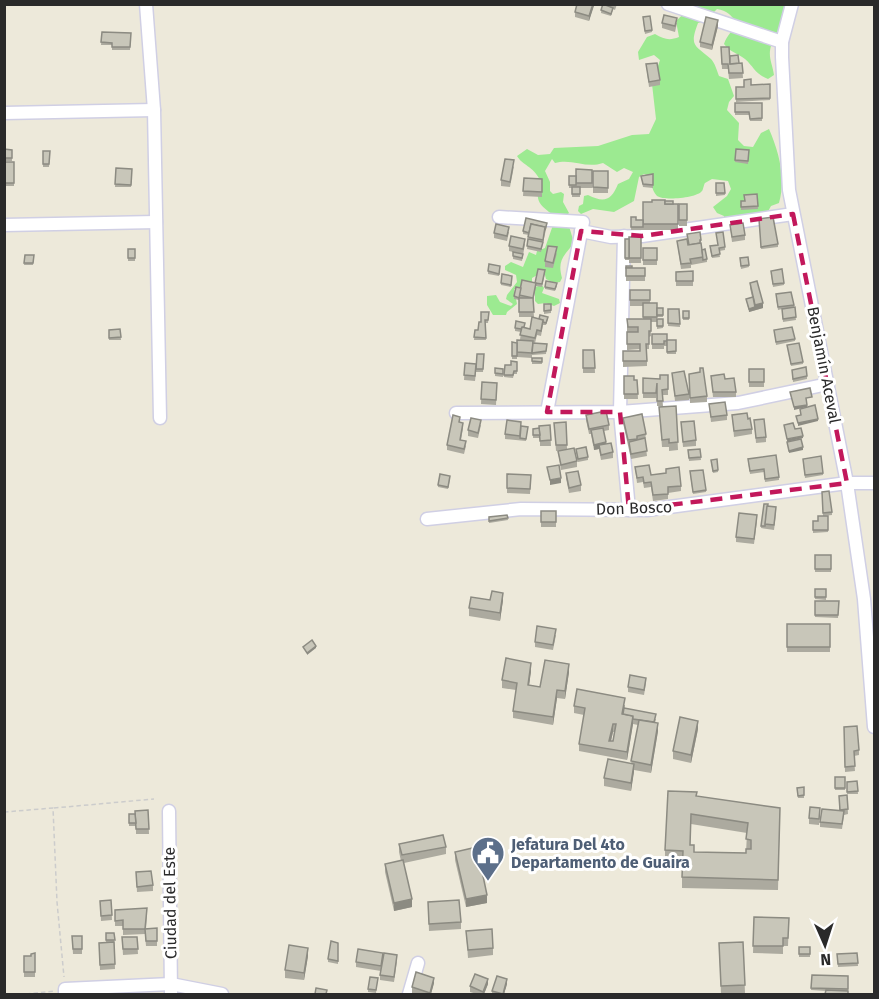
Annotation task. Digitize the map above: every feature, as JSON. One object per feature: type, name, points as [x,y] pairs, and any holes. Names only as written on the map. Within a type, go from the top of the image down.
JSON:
[{"type":"street","points":[[146,4],[154,110],[159,418]]},
{"type":"street","points":[[668,4],[782,42]]},
{"type":"street","name":"Benjamín Aceval","points":[[792,4],[782,42],[789,190],[869,599],[874,728]]},
{"type":"street","points":[[4,113],[154,110]]},
{"type":"street","points":[[581,231],[611,237],[642,236],[794,214]]},
{"type":"street","points":[[499,217],[583,222],[547,412]]},
{"type":"street","points":[[4,225],[156,222]]},
{"type":"street","points":[[624,236],[620,412],[629,510]]},
{"type":"street","points":[[456,413],[620,412],[738,403],[828,384]]},
{"type":"street","name":"Don Bosco","points":[[428,519],[521,509],[647,510],[847,483],[874,483]]},
{"type":"street","name":"Ciudad del Este","points":[[169,811],[171,989]]},
{"type":"street","points":[[409,994],[418,963]]},
{"type":"street","points":[[65,992],[171,989],[222,994]]},
{"type":"path","points":[[4,812],[154,799]]},
{"type":"path","points":[[26,994],[65,992],[57,902],[53,808]]},
{"type":"highlighted area","points":[[793,214],[847,483],[629,510],[620,412],[547,412],[581,231],[642,236]]},
{"type":"green space","points":[[693,5],[785,5],[780,40],[772,43],[770,52],[774,75],[768,79],[760,75],[745,59],[724,44],[736,23],[726,12],[717,9],[705,21],[698,23],[694,37],[695,45],[712,61],[719,76],[728,79],[734,96],[727,110],[739,123],[738,140],[744,146],[753,147],[761,133],[769,129],[776,147],[782,175],[779,203],[771,206],[766,215],[725,224],[724,216],[717,213],[713,207],[727,196],[731,189],[728,181],[712,179],[705,183],[699,193],[687,197],[661,198],[654,191],[649,177],[644,174],[639,177],[634,201],[614,212],[593,209],[581,214],[578,211],[579,206],[583,204],[584,196],[606,199],[613,194],[618,184],[629,179],[633,172],[624,168],[617,172],[603,163],[591,165],[555,163],[552,159],[545,171],[550,182],[550,191],[553,194],[561,192],[564,194],[563,202],[569,213],[566,216],[574,243],[561,262],[560,282],[554,283],[546,279],[545,275],[539,274],[532,278],[532,284],[535,287],[542,285],[544,288],[542,293],[559,299],[560,303],[554,306],[546,303],[538,304],[535,301],[535,290],[523,283],[521,289],[514,289],[517,304],[506,315],[493,315],[487,305],[487,296],[496,295],[500,302],[511,306],[513,304],[506,299],[517,282],[516,275],[505,270],[505,266],[511,262],[523,267],[529,252],[536,255],[537,251],[545,248],[553,225],[553,215],[539,201],[540,180],[534,171],[517,156],[527,149],[538,155],[550,154],[554,148],[598,146],[632,135],[649,134],[656,119],[652,84],[660,60],[654,55],[639,60],[638,52],[647,37],[655,34],[667,39],[679,37],[676,21]]},
{"type":"building","points":[[577,4],[593,4],[589,16],[575,12]]},
{"type":"building","points":[[603,4],[613,8],[611,14],[601,10]]},
{"type":"building","points":[[664,15],[677,18],[675,26],[662,23]]},
{"type":"building","points":[[650,16],[652,30],[645,31],[643,17]]},
{"type":"building","points":[[706,17],[718,20],[712,45],[700,42]]},
{"type":"building","points":[[102,32],[131,33],[130,47],[112,47],[112,43],[101,42]]},
{"type":"building","points":[[721,47],[729,47],[730,64],[742,63],[743,73],[729,73],[728,64],[722,64]]},
{"type":"building","points":[[738,55],[739,63],[730,64],[730,56]]},
{"type":"building","points":[[657,63],[660,80],[649,82],[646,64]]},
{"type":"building","points":[[751,79],[751,85],[770,84],[770,98],[736,99],[736,87],[744,87],[744,80]]},
{"type":"building","points":[[735,103],[762,103],[762,118],[750,119],[749,112],[735,112]]},
{"type":"building","points":[[4,149],[12,150],[12,158],[4,158]]},
{"type":"building","points":[[736,149],[749,150],[748,161],[735,160]]},
{"type":"building","points":[[43,151],[50,151],[49,164],[43,164]]},
{"type":"building","points":[[505,159],[514,160],[510,182],[501,180]]},
{"type":"building","points":[[4,162],[14,162],[14,183],[4,183]]},
{"type":"building","points":[[116,168],[132,169],[131,185],[115,184]]},
{"type":"building","points":[[576,169],[592,170],[592,183],[576,183]]},
{"type":"building","points":[[593,171],[608,171],[608,188],[593,187]]},
{"type":"building","points":[[653,174],[653,185],[643,184],[641,176]]},
{"type":"building","points":[[569,176],[576,176],[576,185],[569,185]]},
{"type":"building","points":[[524,178],[542,179],[542,192],[523,191]]},
{"type":"building","points":[[716,183],[724,183],[725,193],[716,193]]},
{"type":"building","points":[[572,187],[580,187],[580,194],[572,194]]},
{"type":"building","points":[[757,194],[758,206],[741,207],[741,201],[745,201],[744,195]]},
{"type":"building","points":[[652,200],[665,200],[665,204],[678,204],[678,224],[643,224],[643,202],[652,202]]},
{"type":"building","points":[[665,201],[673,201],[673,204],[665,204]]},
{"type":"building","points":[[679,204],[687,204],[687,220],[679,220]]},
{"type":"building","points":[[631,217],[643,220],[643,227],[631,227]]},
{"type":"building","points":[[773,217],[778,244],[761,247],[759,219]]},
{"type":"building","points":[[526,218],[547,223],[545,230],[545,227],[531,224],[529,233],[523,231]]},
{"type":"building","points":[[743,223],[745,235],[732,237],[730,225]]},
{"type":"building","points":[[496,224],[509,227],[507,236],[494,233]]},
{"type":"building","points":[[531,224],[545,227],[543,240],[528,237]]},
{"type":"building","points":[[700,232],[700,243],[689,245],[687,234]]},
{"type":"building","points":[[723,232],[725,247],[719,248],[720,254],[712,256],[710,246],[718,245],[716,233]]},
{"type":"building","points":[[511,236],[525,239],[523,249],[509,246]]},
{"type":"building","points":[[629,237],[641,237],[641,258],[629,258]]},
{"type":"building","points":[[528,239],[543,242],[541,249],[527,246]]},
{"type":"building","points":[[625,239],[629,239],[629,258],[625,258]]},
{"type":"building","points":[[687,239],[688,245],[701,243],[703,257],[690,259],[691,263],[681,264],[677,241]]},
{"type":"building","points":[[548,246],[557,247],[553,263],[545,261]]},
{"type":"building","points":[[643,248],[657,248],[657,260],[643,260]]},
{"type":"building","points":[[128,249],[135,249],[135,258],[128,258]]},
{"type":"building","points":[[705,249],[707,259],[703,260],[702,250]]},
{"type":"building","points":[[513,252],[523,254],[522,258],[513,256]]},
{"type":"building","points":[[25,255],[34,255],[33,263],[24,263]]},
{"type":"building","points":[[748,257],[749,265],[741,266],[740,258]]},
{"type":"building","points":[[489,264],[500,266],[499,274],[488,271]]},
{"type":"building","points":[[626,268],[645,268],[645,276],[626,276]]},
{"type":"building","points":[[538,269],[545,270],[542,284],[535,283]]},
{"type":"building","points":[[782,269],[784,283],[773,284],[771,271]]},
{"type":"building","points":[[693,271],[693,281],[676,281],[676,272]]},
{"type":"building","points":[[502,274],[512,276],[511,285],[501,283]]},
{"type":"building","points":[[522,280],[536,283],[533,298],[519,295]]},
{"type":"building","points":[[546,281],[557,283],[555,289],[545,287]]},
{"type":"building","points":[[757,281],[763,303],[755,305],[750,283]]},
{"type":"building","points":[[516,287],[521,288],[519,298],[514,296]]},
{"type":"building","points":[[630,290],[650,290],[650,300],[630,300]]},
{"type":"building","points":[[791,292],[794,305],[778,307],[776,294]]},
{"type":"building","points":[[753,297],[755,307],[749,309],[746,299]]},
{"type":"building","points":[[519,298],[533,298],[534,312],[519,312]]},
{"type":"building","points":[[643,303],[657,303],[657,317],[643,317]]},
{"type":"building","points":[[544,304],[551,304],[551,310],[544,311]]},
{"type":"building","points":[[795,307],[796,317],[783,319],[782,309]]},
{"type":"building","points":[[657,308],[663,308],[663,315],[657,315]]},
{"type":"building","points":[[668,309],[679,309],[680,324],[668,323]]},
{"type":"building","points":[[683,311],[689,311],[689,318],[683,318]]},
{"type":"building","points":[[481,312],[489,312],[488,320],[485,320],[486,338],[474,337],[475,330],[478,330],[479,322],[481,322]]},
{"type":"building","points":[[540,315],[548,317],[546,323],[539,319]]},
{"type":"building","points":[[532,317],[543,320],[541,331],[537,330],[535,338],[520,335],[522,327],[530,329]]},
{"type":"building","points":[[627,319],[651,319],[649,344],[646,344],[647,361],[623,361],[623,351],[640,351],[640,344],[627,344],[627,332],[638,332],[638,327],[628,327]]},
{"type":"building","points":[[657,319],[663,319],[663,326],[657,326]]},
{"type":"building","points":[[516,321],[525,323],[524,327],[515,328]]},
{"type":"building","points":[[792,327],[795,339],[776,342],[774,330]]},
{"type":"building","points":[[120,329],[121,337],[109,338],[109,330]]},
{"type":"building","points":[[652,334],[667,334],[667,341],[664,341],[664,344],[652,344]]},
{"type":"building","points":[[517,340],[533,341],[532,353],[517,352]]},
{"type":"building","points":[[667,340],[676,340],[676,351],[667,352]]},
{"type":"building","points":[[512,342],[517,343],[517,356],[512,356]]},
{"type":"building","points":[[533,343],[547,344],[546,351],[532,353]]},
{"type":"building","points":[[799,343],[803,362],[791,364],[787,345]]},
{"type":"building","points":[[583,350],[594,350],[595,368],[583,368]]},
{"type":"building","points":[[477,354],[484,354],[483,369],[476,369]]},
{"type":"building","points":[[532,358],[542,358],[542,362],[532,361]]},
{"type":"building","points":[[511,361],[517,362],[517,371],[514,371],[513,375],[504,375],[505,365],[511,365]]},
{"type":"building","points":[[465,363],[476,364],[475,376],[464,375]]},
{"type":"building","points":[[806,367],[807,376],[793,379],[792,370]]},
{"type":"building","points":[[495,368],[503,369],[503,374],[495,373]]},
{"type":"building","points":[[700,368],[703,368],[707,396],[690,398],[689,374],[700,372]]},
{"type":"building","points":[[749,369],[764,369],[764,382],[749,382]]},
{"type":"building","points":[[684,371],[689,394],[675,396],[672,373]]},
{"type":"building","points":[[724,374],[725,379],[734,378],[736,392],[713,392],[711,376]]},
{"type":"building","points":[[660,375],[668,375],[668,389],[662,390],[663,401],[657,401],[657,383],[656,393],[643,393],[643,378],[660,379]]},
{"type":"building","points":[[624,376],[634,376],[634,380],[637,380],[638,394],[624,394]]},
{"type":"building","points":[[482,382],[497,383],[496,400],[481,399]]},
{"type":"building","points":[[810,388],[812,397],[806,398],[807,405],[794,407],[790,392]]},
{"type":"building","points":[[725,402],[727,415],[711,417],[709,404]]},
{"type":"building","points":[[815,405],[818,419],[798,423],[796,416],[801,415],[800,409]]},
{"type":"building","points":[[676,406],[678,442],[669,443],[669,439],[662,440],[659,407]]},
{"type":"building","points":[[606,411],[609,425],[589,429],[586,415]]},
{"type":"building","points":[[747,413],[752,429],[734,431],[732,415]]},
{"type":"building","points":[[642,414],[646,434],[637,436],[637,439],[628,440],[623,418]]},
{"type":"building","points":[[453,415],[460,417],[459,422],[463,423],[460,440],[466,441],[464,449],[447,445]]},
{"type":"building","points":[[471,418],[481,420],[478,433],[468,430]]},
{"type":"building","points":[[764,419],[766,437],[756,438],[754,420]]},
{"type":"building","points":[[507,420],[521,422],[520,436],[505,434]]},
{"type":"building","points":[[694,421],[696,440],[683,442],[681,422]]},
{"type":"building","points":[[566,422],[567,445],[556,445],[554,423]]},
{"type":"building","points":[[793,423],[795,429],[801,428],[803,436],[787,439],[784,425]]},
{"type":"building","points":[[550,425],[551,440],[540,441],[539,426]]},
{"type":"building","points":[[521,426],[528,427],[526,439],[520,438]]},
{"type":"building","points":[[539,428],[540,435],[533,435],[533,429]]},
{"type":"building","points":[[603,428],[606,442],[594,445],[591,430]]},
{"type":"building","points":[[645,438],[647,451],[631,454],[629,442]]},
{"type":"building","points":[[801,439],[803,447],[789,451],[787,442]]},
{"type":"building","points":[[611,443],[613,452],[601,455],[599,445]]},
{"type":"building","points":[[586,447],[588,457],[578,459],[576,449]]},
{"type":"building","points":[[574,448],[577,461],[561,465],[558,451]]},
{"type":"building","points":[[700,449],[701,457],[689,458],[688,450]]},
{"type":"building","points":[[776,455],[779,477],[765,479],[764,469],[750,471],[748,459]]},
{"type":"building","points":[[821,456],[823,473],[805,475],[803,459]]},
{"type":"building","points":[[717,459],[718,470],[713,471],[711,460]]},
{"type":"building","points":[[559,465],[561,478],[550,480],[547,467]]},
{"type":"building","points":[[649,465],[651,475],[666,473],[666,469],[679,467],[681,486],[668,487],[668,494],[653,495],[651,482],[644,483],[643,477],[637,478],[635,467]]},
{"type":"building","points":[[703,470],[706,490],[693,492],[690,471]]},
{"type":"building","points":[[578,471],[581,485],[569,488],[566,473]]},
{"type":"building","points":[[440,474],[450,476],[448,487],[438,485]]},
{"type":"building","points":[[507,474],[531,475],[530,489],[507,488]]},
{"type":"building","points":[[829,491],[832,512],[823,513],[822,492]]},
{"type":"building","points":[[764,504],[768,504],[765,526],[761,526]]},
{"type":"building","points":[[767,506],[776,507],[774,525],[765,524]]},
{"type":"building","points":[[541,511],[556,511],[556,522],[541,522]]},
{"type":"building","points":[[739,513],[757,515],[754,539],[736,537]]},
{"type":"building","points":[[507,515],[508,518],[489,521],[489,517]]},
{"type":"building","points":[[818,516],[828,516],[828,530],[813,530],[813,521],[818,521]]},
{"type":"building","points":[[815,555],[831,555],[831,569],[815,569]]},
{"type":"building","points":[[815,589],[826,589],[826,597],[815,597]]},
{"type":"building","points":[[492,591],[503,593],[500,613],[469,608],[471,597],[490,600]]},
{"type":"building","points":[[815,601],[839,601],[838,615],[815,615]]},
{"type":"building","points":[[787,624],[830,624],[830,647],[787,647]]},
{"type":"building","points":[[537,626],[556,629],[553,645],[535,642]]},
{"type":"building","points":[[312,640],[316,646],[307,653],[303,647]]},
{"type":"building","points":[[506,658],[531,663],[528,685],[540,687],[545,660],[569,664],[565,691],[557,690],[553,717],[513,711],[517,683],[502,680]]},
{"type":"building","points":[[630,675],[646,678],[644,690],[628,687]]},
{"type":"building","points":[[577,689],[625,698],[622,714],[633,716],[627,752],[579,744],[585,708],[574,706]],"holes":[[[613,724],[616,724],[613,741],[609,741]]]},
{"type":"building","points":[[624,708],[656,714],[654,722],[633,719],[633,716],[623,714]]},
{"type":"building","points":[[680,717],[698,721],[691,755],[673,751]]},
{"type":"building","points":[[639,720],[658,723],[651,765],[631,761]]},
{"type":"building","points":[[857,726],[859,750],[854,751],[855,766],[845,767],[844,727]]},
{"type":"building","points":[[608,759],[634,764],[631,783],[604,778]]},
{"type":"building","points":[[835,777],[845,777],[845,788],[835,788]]},
{"type":"building","points":[[857,781],[858,791],[847,792],[847,782]]},
{"type":"building","points":[[804,787],[804,795],[798,796],[797,788]]},
{"type":"building","points":[[668,791],[697,792],[696,796],[780,808],[778,880],[682,877],[683,851],[665,850]],"holes":[[[691,814],[748,823],[746,839],[751,840],[751,849],[746,849],[746,853],[694,852],[694,845],[690,845]]]},
{"type":"building","points":[[847,795],[848,809],[840,810],[839,796]]},
{"type":"building","points":[[810,807],[820,808],[819,819],[809,818]]},
{"type":"building","points":[[822,809],[844,811],[842,824],[820,822]]},
{"type":"building","points":[[148,810],[149,829],[136,829],[135,811]]},
{"type":"building","points":[[129,814],[135,814],[136,823],[129,823]]},
{"type":"building","points":[[443,835],[446,847],[402,855],[399,844]]},
{"type":"building","points":[[477,847],[487,895],[466,899],[455,852]]},
{"type":"building","points":[[403,860],[412,899],[394,903],[385,864]]},
{"type":"building","points":[[151,871],[153,885],[137,887],[136,872]]},
{"type":"building","points":[[111,900],[112,915],[101,916],[100,901]]},
{"type":"building","points":[[459,900],[461,922],[429,924],[428,902]]},
{"type":"building","points":[[147,908],[145,929],[123,929],[123,920],[115,921],[115,910]]},
{"type":"building","points":[[754,917],[789,918],[788,938],[783,938],[783,946],[753,946]]},
{"type":"building","points":[[157,928],[157,941],[146,941],[145,929]]},
{"type":"building","points":[[492,929],[493,948],[468,950],[466,931]]},
{"type":"building","points":[[106,933],[114,933],[115,940],[106,940]]},
{"type":"building","points":[[72,936],[82,936],[82,949],[73,949]]},
{"type":"building","points":[[122,937],[137,937],[138,949],[123,949]]},
{"type":"building","points":[[331,941],[338,943],[338,961],[328,959]]},
{"type":"building","points":[[114,942],[115,964],[100,965],[99,943]]},
{"type":"building","points":[[743,942],[745,985],[721,986],[719,943]]},
{"type":"building","points":[[289,945],[308,948],[304,973],[285,970]]},
{"type":"building","points":[[799,947],[810,947],[810,954],[799,954]]},
{"type":"building","points":[[358,949],[383,953],[381,966],[356,962]]},
{"type":"building","points":[[35,953],[35,972],[24,972],[24,956],[31,956]]},
{"type":"building","points":[[384,953],[397,955],[394,977],[380,975]]},
{"type":"building","points":[[857,953],[858,963],[838,964],[837,954]]},
{"type":"building","points":[[416,972],[434,978],[430,993],[412,987]]},
{"type":"building","points":[[475,974],[488,979],[483,992],[470,986]]},
{"type":"building","points":[[812,975],[848,976],[848,989],[811,988]]},
{"type":"building","points":[[497,976],[507,979],[503,994],[492,991]]},
{"type":"building","points":[[370,977],[378,978],[376,990],[368,989]]},
{"type":"building","points":[[316,988],[327,990],[326,994],[315,994]]},
{"type":"building","points":[[826,990],[848,991],[848,994],[825,994]]},
{"type":"place","name":"Jefatura Del 4to Departamento de Guaira","points":[[488,882]]}]
